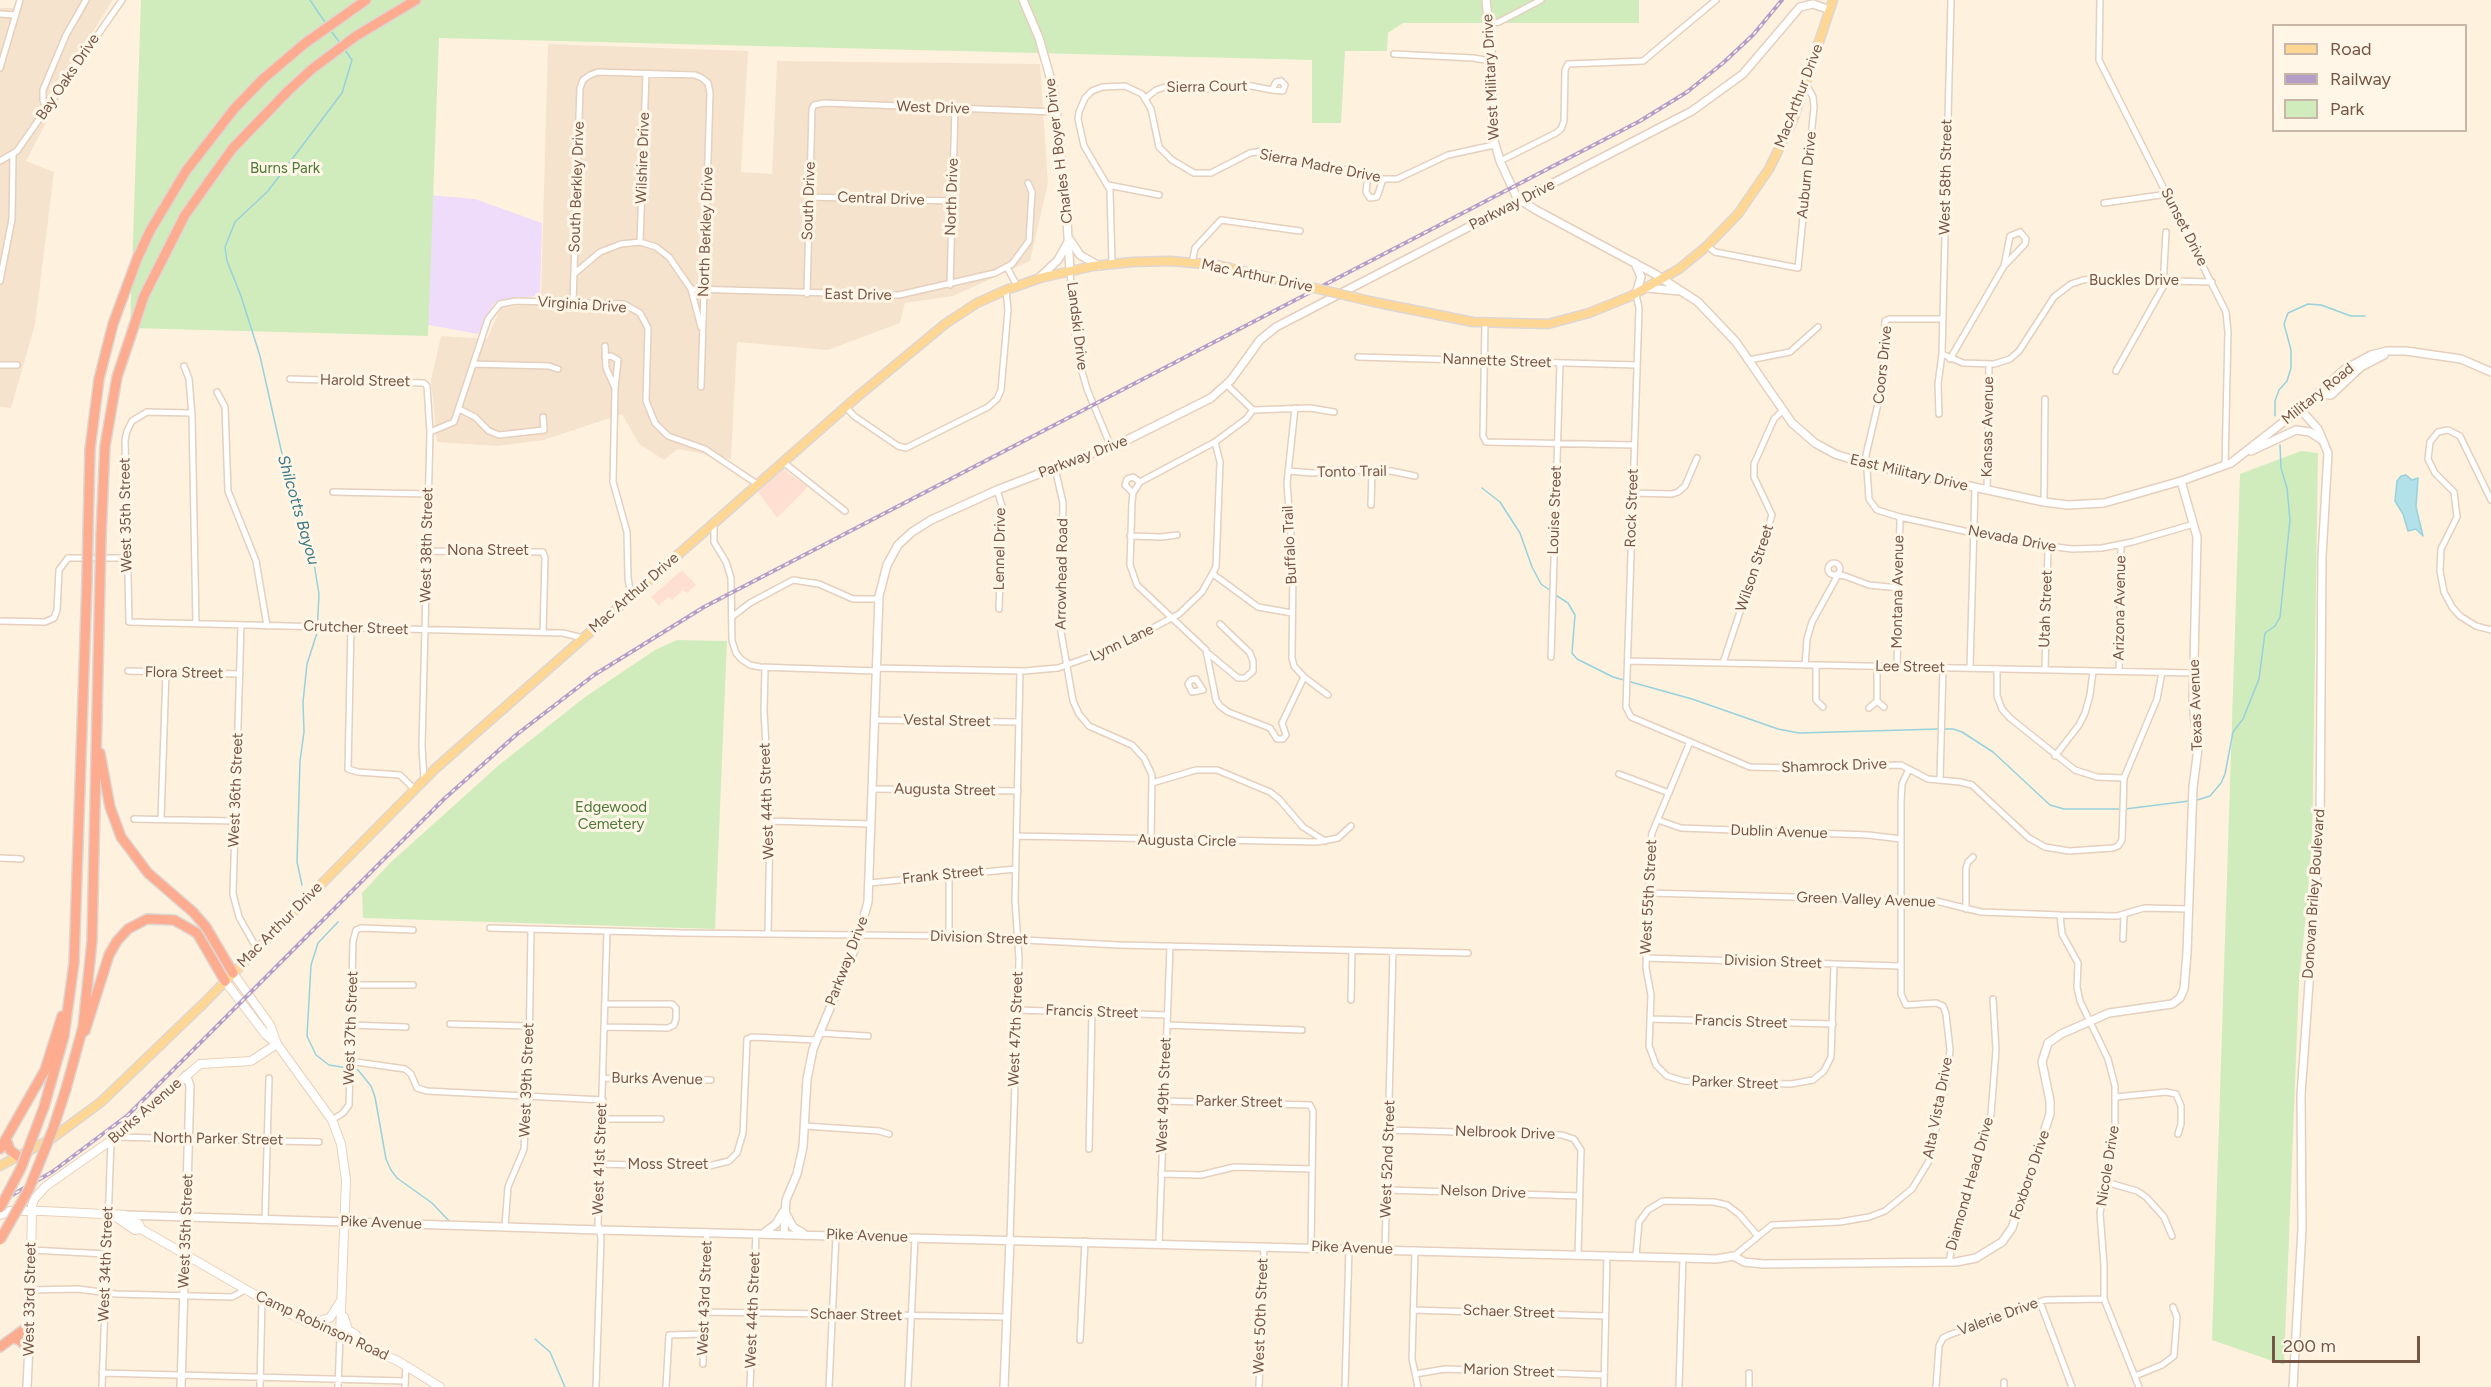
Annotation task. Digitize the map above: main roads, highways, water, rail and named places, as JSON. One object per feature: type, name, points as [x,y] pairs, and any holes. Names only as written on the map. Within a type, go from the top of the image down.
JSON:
[{"type":"highway","points":[[0,1208],[21,1168],[44,1107],[64,1036],[71,988],[76,938],[90,449],[99,379],[113,324],[140,253],[174,189],[207,142],[263,79],[312,37],[366,0]]},
{"type":"highway","points":[[0,1240],[29,1189],[53,1129],[78,1044],[87,999],[92,941],[103,468],[111,404],[128,338],[153,275],[185,214],[232,149],[265,112],[327,57],[356,36],[416,0]]},
{"type":"highway","points":[[97,735],[110,807],[121,837],[148,873],[193,912],[206,927],[233,973]]},
{"type":"highway","points":[[78,1044],[90,1024],[109,955],[117,941],[128,929],[147,919],[174,920],[197,933],[225,981]]},
{"type":"highway","points":[[0,1149],[45,1070],[71,988]]},
{"type":"highway","points":[[6,1138],[10,1150],[19,1157]]},
{"type":"highway","points":[[0,1347],[30,1325]]},
{"type":"highway","points":[[14,1338],[21,1341],[28,1350]]},
{"type":"main road","name":"MacArthur Drive","points":[[1374,302],[1438,317],[1485,323],[1554,323],[1589,313],[1636,294],[1663,279],[1707,246],[1738,214],[1769,169],[1786,136],[1806,84],[1833,0]]},
{"type":"main road","name":"Mac Arthur Drive","points":[[0,1166],[51,1139],[101,1102],[233,973],[414,789],[846,407],[939,328],[978,303],[1040,278],[1099,266],[1150,261],[1217,265],[1374,302]]},
{"type":"main road","points":[[233,973],[270,1025],[277,1044]]},
{"type":"main road","points":[[225,981],[266,1035],[277,1044],[332,1120],[341,1144],[345,1168],[345,1222],[340,1336]]},
{"type":"main road","name":"Burks Avenue","points":[[32,1211],[34,1200],[46,1186],[113,1139],[186,1075],[205,1063],[250,1061],[277,1044]]},
{"type":"main road","points":[[10,1211],[46,1186]]},
{"type":"main road","name":"Pike Avenue","points":[[0,1215],[10,1211],[124,1215]]},
{"type":"main road","name":"West 33rd Street","points":[[30,1325],[32,1211]]},
{"type":"main road","name":"Camp Robinson Road","points":[[110,1214],[135,1230],[141,1229]]},
{"type":"main road","name":"Camp Robinson Road","points":[[124,1215],[139,1224],[141,1229],[245,1290],[309,1323],[406,1365],[440,1387]]},
{"type":"main road","points":[[309,1323],[326,1321],[341,1301]]},
{"type":"main road","points":[[341,1310],[346,1326],[356,1335],[361,1344]]},
{"type":"water","points":[[2406,475],[2412,480],[2418,478],[2416,507],[2423,536],[2416,529],[2408,531],[2403,514],[2395,501],[2397,481],[2401,476]]},
{"type":"waterway","points":[[310,0],[327,25]]},
{"type":"waterway","points":[[331,31],[341,44]]},
{"type":"waterway","name":"Shilcotts Bayou","points":[[302,885],[297,862],[300,761],[304,732],[303,702],[307,664],[317,633],[319,594],[310,539],[291,494],[260,356],[227,261],[225,247],[235,222],[268,191],[342,93],[352,60],[345,50]]},
{"type":"waterway","points":[[2275,416],[2275,401],[2279,390],[2287,381],[2291,368],[2291,350],[2284,324],[2288,313],[2308,304],[2321,305],[2351,316],[2365,316]]},
{"type":"waterway","points":[[2194,801],[2210,796],[2221,783],[2225,774],[2233,732],[2243,719],[2259,679],[2265,633],[2275,626],[2280,617],[2290,520],[2287,488],[2281,468],[2280,445]]},
{"type":"waterway","points":[[1482,488],[1500,502],[1520,533],[1532,567],[1541,584],[1551,591]]},
{"type":"waterway","points":[[1554,594],[1568,603],[1575,615],[1572,653],[1577,659],[1613,677],[1692,699],[1778,729],[1799,733],[1939,729]]},
{"type":"waterway","points":[[1943,729],[1962,732],[1993,752],[2050,805],[2064,809],[2121,809]]},
{"type":"waterway","points":[[2125,809],[2189,801]]},
{"type":"waterway","name":"Shilcotts Bayou","points":[[338,922],[318,943],[311,965],[307,1036],[316,1055],[329,1065],[348,1068]]},
{"type":"waterway","name":"Shilcotts Bayou","points":[[353,1068],[358,1070],[371,1086],[386,1159],[391,1170],[397,1178],[432,1203],[450,1222]]},
{"type":"waterway","points":[[535,1339],[550,1352],[565,1387]]},
{"type":"railway","points":[[0,1202],[52,1172],[128,1115],[444,799],[516,735],[594,675],[704,607],[1640,121],[1687,92],[1723,63],[1753,35],[1782,0]]},
{"type":"park label","name":"Burns Park","points":[[285,169]]},
{"type":"park label","name":"Edgewood Cemetery","points":[[611,816]]}]
